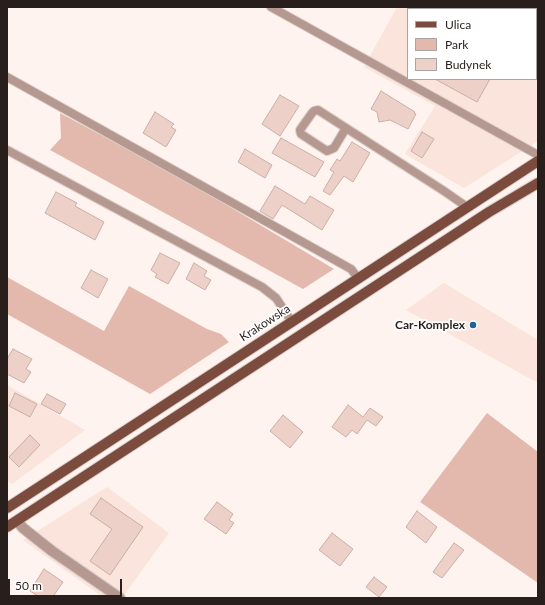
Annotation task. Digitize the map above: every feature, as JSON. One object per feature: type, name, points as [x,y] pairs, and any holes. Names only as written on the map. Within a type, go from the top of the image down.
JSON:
[{"type":"main road","name":"Krakowska","points":[[7,508],[538,161]]},
{"type":"main road","points":[[7,527],[489,212],[538,183]]},
{"type":"street","points":[[17,521],[23,528],[52,551],[120,598]]},
{"type":"lane","points":[[271,7],[538,156]]},
{"type":"lane","points":[[7,76],[351,269],[358,278]]},
{"type":"lane","points":[[346,128],[334,148],[327,151],[301,134],[300,130],[312,113],[318,110],[444,190],[467,207]]},
{"type":"lane","points":[[7,150],[262,288],[276,298],[292,322]]},
{"type":"shaded area","points":[[397,7],[418,7],[420,8],[407,8],[407,80],[537,80],[537,72],[538,141],[464,188],[405,154],[435,106],[364,67]]},
{"type":"shaded area","name":"Car-Komplex","points":[[444,283],[538,340],[538,383],[406,310]]},
{"type":"shaded area","points":[[7,385],[85,430],[12,484],[7,481]]},
{"type":"shaded area","points":[[107,487],[169,533],[122,598],[104,598],[23,540]]},
{"type":"green space","points":[[418,7],[538,7],[538,72],[537,8]]},
{"type":"green space","points":[[60,113],[183,179],[334,269],[303,289],[50,150],[61,138]]},
{"type":"green space","points":[[7,277],[104,331],[129,286],[207,329],[221,334],[229,342],[150,394],[7,314]]},
{"type":"green space","points":[[487,413],[538,452],[538,583],[420,502]]},
{"type":"building","points":[[437,80],[489,80],[477,102]]},
{"type":"building","points":[[381,91],[415,112],[414,113],[416,114],[408,129],[390,120],[379,122],[377,112],[371,109]]},
{"type":"building","points":[[280,95],[299,106],[280,136],[262,124]]},
{"type":"building","points":[[155,112],[174,124],[171,127],[176,130],[166,147],[143,133]]},
{"type":"building","points":[[422,132],[434,139],[422,158],[411,151]]},
{"type":"building","points":[[281,138],[324,162],[315,177],[272,153]]},
{"type":"building","points":[[352,142],[370,153],[353,182],[344,176],[330,195],[323,191],[334,172],[330,170],[337,159],[340,161]]},
{"type":"building","points":[[245,149],[272,165],[265,178],[238,162]]},
{"type":"building","points":[[275,186],[305,204],[310,196],[334,210],[322,230],[282,205],[273,219],[260,211]]},
{"type":"building","points":[[56,192],[77,203],[75,206],[104,222],[95,240],[45,213]]},
{"type":"building","points":[[160,253],[180,263],[168,284],[155,277],[157,274],[151,270]]},
{"type":"building","points":[[194,263],[207,271],[204,276],[211,280],[205,290],[186,279]]},
{"type":"building","points":[[91,270],[108,279],[98,298],[81,288]]},
{"type":"building","points":[[13,349],[32,359],[26,369],[31,372],[24,383],[7,374],[7,359]]},
{"type":"building","points":[[15,393],[37,404],[30,417],[9,406]]},
{"type":"building","points":[[47,394],[66,404],[60,414],[41,404]]},
{"type":"building","points":[[348,405],[363,417],[370,408],[383,417],[376,426],[367,420],[357,434],[352,430],[346,437],[332,427]]},
{"type":"building","points":[[283,415],[303,432],[290,448],[270,431]]},
{"type":"building","points":[[30,435],[40,445],[19,467],[9,457]]},
{"type":"building","points":[[101,498],[143,527],[110,575],[90,561],[112,529],[90,514]]},
{"type":"building","points":[[217,502],[233,514],[229,520],[234,523],[226,534],[204,519]]},
{"type":"building","points":[[417,511],[437,527],[426,543],[406,527]]},
{"type":"building","points":[[332,533],[353,549],[340,566],[319,550]]},
{"type":"building","points":[[454,543],[464,550],[442,578],[433,572]]},
{"type":"building","points":[[44,569],[63,582],[52,598],[41,598],[30,591]]},
{"type":"building","points":[[374,577],[387,587],[379,597],[366,587]]},
{"type":"place","name":"Car-Komplex","points":[[473,325]]}]
